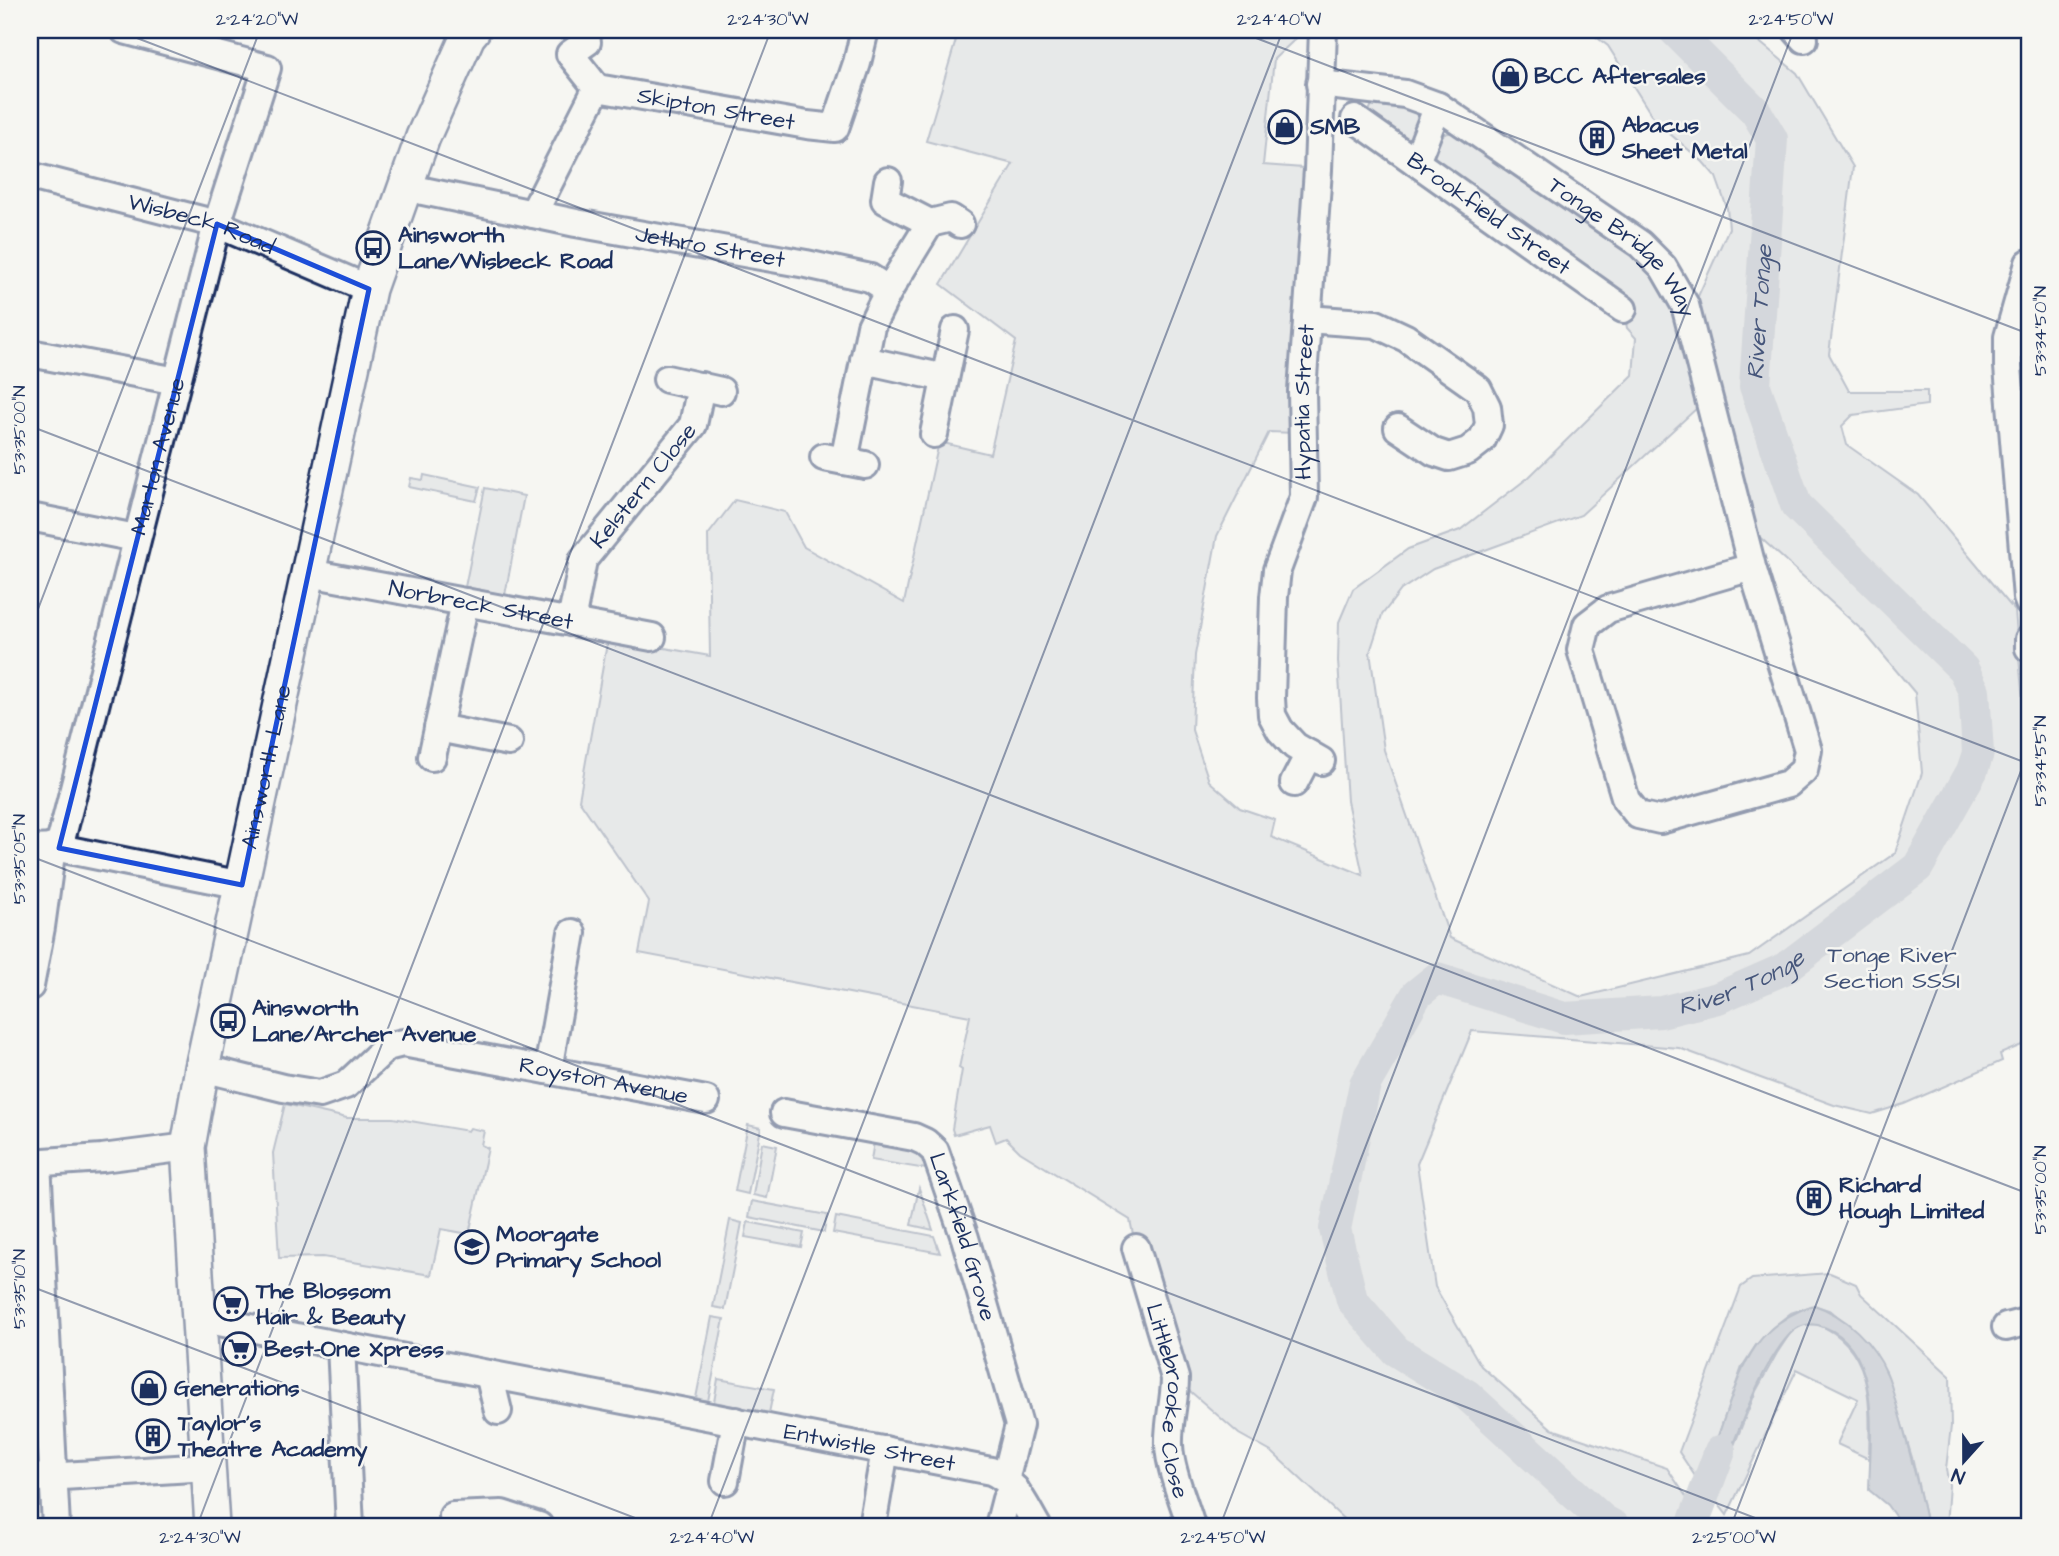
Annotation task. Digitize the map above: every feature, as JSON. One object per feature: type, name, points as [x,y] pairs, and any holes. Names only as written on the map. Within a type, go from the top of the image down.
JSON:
[{"type":"main road","name":"Ainsworth Lane","points":[[212,1526],[188,1147],[202,1068],[369,289],[423,137],[467,36],[473,30]]},
{"type":"street","name":"Marton Avenue","points":[[30,986],[41,927],[47,848],[136,538],[217,224],[267,68],[124,30]]},
{"type":"street","name":"Skipton Street","points":[[597,88],[835,128],[865,30]]},
{"type":"street","name":"Hypatia Street","points":[[1294,783],[1315,758],[1295,746],[1280,730],[1272,715],[1274,597],[1277,570],[1304,497],[1302,391],[1318,170],[1323,30]]},
{"type":"street","points":[[533,214],[597,88],[570,54],[587,42]]},
{"type":"street","name":"Tonge Bridge Way","points":[[1320,84],[1405,94],[1438,106],[1640,244],[1663,267],[1685,305],[1752,567],[1808,750],[1804,771],[1788,783],[1660,820],[1638,815],[1626,800],[1581,650],[1587,625],[1608,609],[1752,567]]},
{"type":"street","points":[[1416,162],[1438,106]]},
{"type":"street","name":"Brookfield Street","points":[[1355,119],[1623,309]]},
{"type":"street","name":"Wisbeck Road","points":[[30,176],[217,224],[369,289]]},
{"type":"street","points":[[888,181],[885,200],[930,223],[951,218],[960,224]]},
{"type":"street","name":"Jethro Street","points":[[404,187],[819,267],[870,278],[889,290]]},
{"type":"street","points":[[844,461],[872,326],[889,290],[930,223]]},
{"type":"street","points":[[2029,263],[2008,337],[2008,367],[2029,603]]},
{"type":"street","points":[[1307,319],[1376,324],[1406,338],[1478,389],[1487,407],[1489,425],[1482,440],[1468,452],[1449,457],[1434,452],[1414,454],[1398,428]]},
{"type":"street","points":[[934,434],[955,330]]},
{"type":"street","points":[[30,353],[177,381]]},
{"type":"street","points":[[864,360],[945,378]]},
{"type":"street","name":"Kelstern Close","points":[[571,622],[583,559],[693,425],[711,389],[667,379]]},
{"type":"street","points":[[30,517],[136,538]]},
{"type":"street","name":"Norbreck Street","points":[[309,573],[652,637]]},
{"type":"street","points":[[432,757],[465,602]]},
{"type":"street","points":[[2029,639],[2029,648]]},
{"type":"street","points":[[438,728],[509,742]]},
{"type":"street","points":[[47,848],[242,885]]},
{"type":"street","points":[[548,1070],[572,933]]},
{"type":"street","name":"Royston Avenue","points":[[202,1068],[283,1088],[320,1094],[346,1085],[387,1047],[403,1043],[500,1069],[548,1070],[706,1100]]},
{"type":"street","name":"Larkfield Grove","points":[[784,1113],[914,1137],[935,1151],[961,1226],[1019,1425],[1008,1469],[1010,1483],[999,1526]]},
{"type":"street","points":[[56,1526],[41,1477],[33,1162],[102,1158],[188,1147]]},
{"type":"street","name":"Littlebrooke Close","points":[[1136,1248],[1135,1278],[1175,1378],[1169,1449],[1191,1526]]},
{"type":"street","name":"Entwistle Street","points":[[198,1318],[990,1471],[1010,1483]]},
{"type":"street","points":[[341,1346],[350,1526]]},
{"type":"street","points":[[489,1374],[498,1411]]},
{"type":"street","points":[[725,1481],[736,1421]]},
{"type":"street","points":[[872,1526],[885,1450]]},
{"type":"street","points":[[41,1477],[208,1467]]},
{"type":"street","points":[[1010,1483],[1037,1526]]},
{"type":"street","points":[[453,1516],[480,1521],[502,1514],[539,1526]]},
{"type":"highlighted area","points":[[217,224],[369,289],[242,885],[59,848]]},
{"type":"green space","name":"Tonge River Section SSSI","points":[[959,30],[1247,30],[1250,34],[1263,35],[1265,30],[1305,30],[1274,59],[1263,165],[1303,168],[1295,433],[1269,432],[1217,536],[1195,655],[1192,730],[1209,781],[1240,808],[1275,820],[1271,837],[1363,875],[1347,801],[1338,661],[1339,622],[1353,589],[1408,549],[1460,530],[1529,477],[1633,375],[1636,338],[1627,328],[1621,296],[1428,157],[1441,136],[1450,133],[1464,134],[1653,269],[1669,296],[1697,408],[1581,515],[1433,569],[1401,590],[1382,615],[1370,652],[1384,750],[1450,938],[1581,997],[1749,956],[1895,853],[1922,773],[1915,693],[1864,632],[1753,531],[1694,305],[1729,228],[1727,208],[1716,177],[1703,162],[1656,122],[1608,46],[1591,33],[1579,30],[1745,30],[1797,73],[1853,167],[1829,354],[1849,391],[1927,391],[1927,405],[1853,415],[1842,426],[1847,445],[1918,495],[2015,611],[2029,771],[2029,1042],[2000,1054],[2002,1061],[1904,1104],[1872,1114],[1834,1105],[1679,1048],[1472,1031],[1417,1164],[1435,1287],[1481,1366],[1552,1429],[1667,1468],[1706,1526],[1351,1526],[1273,1453],[1239,1434],[1175,1378],[1130,1220],[1020,1152],[1006,1138],[996,1142],[990,1125],[954,1135],[952,1129],[962,1070],[959,1068],[970,1016],[639,953],[649,902],[579,800],[608,638],[710,656],[708,535],[735,500],[785,512],[804,547],[904,603],[939,442],[990,454],[1016,341],[941,284],[1013,164],[926,141]]},
{"type":"green space","points":[[1374,100],[1407,107],[1418,114],[1421,120],[1414,139],[1403,140],[1365,120]]},
{"type":"green space","points":[[424,475],[480,487],[476,501],[409,487],[411,478],[423,480]]},
{"type":"green space","points":[[485,488],[524,496],[505,595],[465,587]]},
{"type":"green space","points":[[285,1104],[347,1118],[393,1118],[468,1131],[470,1128],[484,1131],[481,1145],[488,1148],[469,1234],[441,1229],[431,1275],[323,1257],[279,1258],[273,1153]]},
{"type":"green space","points":[[748,1125],[761,1128],[748,1194],[735,1191]]},
{"type":"green space","points":[[874,1142],[916,1146],[932,1170],[871,1160]]},
{"type":"green space","points":[[762,1143],[777,1146],[767,1198],[753,1195]]},
{"type":"green space","points":[[919,1188],[933,1230],[911,1225]]},
{"type":"green space","points":[[752,1201],[827,1215],[824,1232],[749,1217]]},
{"type":"green space","points":[[836,1217],[934,1236],[940,1253],[833,1233]]},
{"type":"green space","points":[[730,1220],[742,1223],[725,1309],[713,1307]]},
{"type":"green space","points":[[748,1222],[804,1233],[801,1247],[745,1237]]},
{"type":"green space","points":[[1830,1273],[1856,1284],[1861,1294],[1950,1376],[1951,1426],[1946,1469],[1949,1485],[1946,1526],[1927,1526],[1913,1461],[1886,1372],[1867,1342],[1831,1311],[1814,1305],[1791,1313],[1772,1328],[1756,1345],[1742,1367],[1701,1485],[1679,1452],[1741,1287],[1752,1279]]},
{"type":"green space","points":[[712,1317],[724,1319],[708,1401],[696,1398]]},
{"type":"green space","points":[[1817,1324],[1836,1334],[1850,1347],[1859,1363],[1868,1399],[1869,1459],[1837,1444],[1858,1399],[1797,1369],[1727,1515],[1713,1497],[1756,1391],[1791,1332],[1803,1325]]},
{"type":"green space","points":[[718,1379],[774,1389],[769,1413],[714,1402]]},
{"type":"green space","points":[[30,1492],[43,1492],[45,1526],[30,1526]]},
{"type":"shaded area","points":[[1814,1305],[1837,1316],[1857,1332],[1874,1352],[1887,1374],[1914,1468],[1927,1526],[1902,1526],[1887,1505],[1869,1490],[1871,1423],[1864,1375],[1856,1355],[1843,1338],[1815,1325],[1802,1326],[1790,1334],[1766,1368],[1713,1497],[1701,1485],[1739,1377],[1755,1347],[1779,1323]]},
{"type":"waterway","name":"River Tonge","points":[[1614,1526],[1603,1520],[1467,1395],[1396,1351],[1352,1300],[1335,1229],[1365,1084],[1417,994],[1437,978],[1564,1018],[1661,1012],[1718,998],[1784,969],[1918,867],[1972,771],[1978,753],[1974,691],[1963,669],[1796,505],[1755,386],[1772,139],[1756,112],[1674,30]]},
{"type":"waterway","name":"River Tonge","points":[[1692,1526],[1720,1451]]},
{"type":"place","name":"BCC Aftersales","points":[[1510,76]]},
{"type":"place","name":"SMB","points":[[1285,127]]},
{"type":"place","name":"Abacus Sheet Metal","points":[[1597,138]]},
{"type":"place","name":"Ainsworth Lane/Wisbeck Road","points":[[373,248]]},
{"type":"place","name":"Ainsworth Lane/Archer Avenue","points":[[228,1021]]},
{"type":"place","name":"Richard Hough Limited","points":[[1814,1198]]},
{"type":"place","name":"Moorgate Primary School","points":[[472,1247]]},
{"type":"place","name":"The Blossom Hair & Beauty","points":[[231,1304]]},
{"type":"place","name":"Best-One Xpress","points":[[239,1349]]},
{"type":"place","name":"Generations","points":[[149,1388]]},
{"type":"place","name":"Taylor's Theatre Academy","points":[[153,1436]]}]
